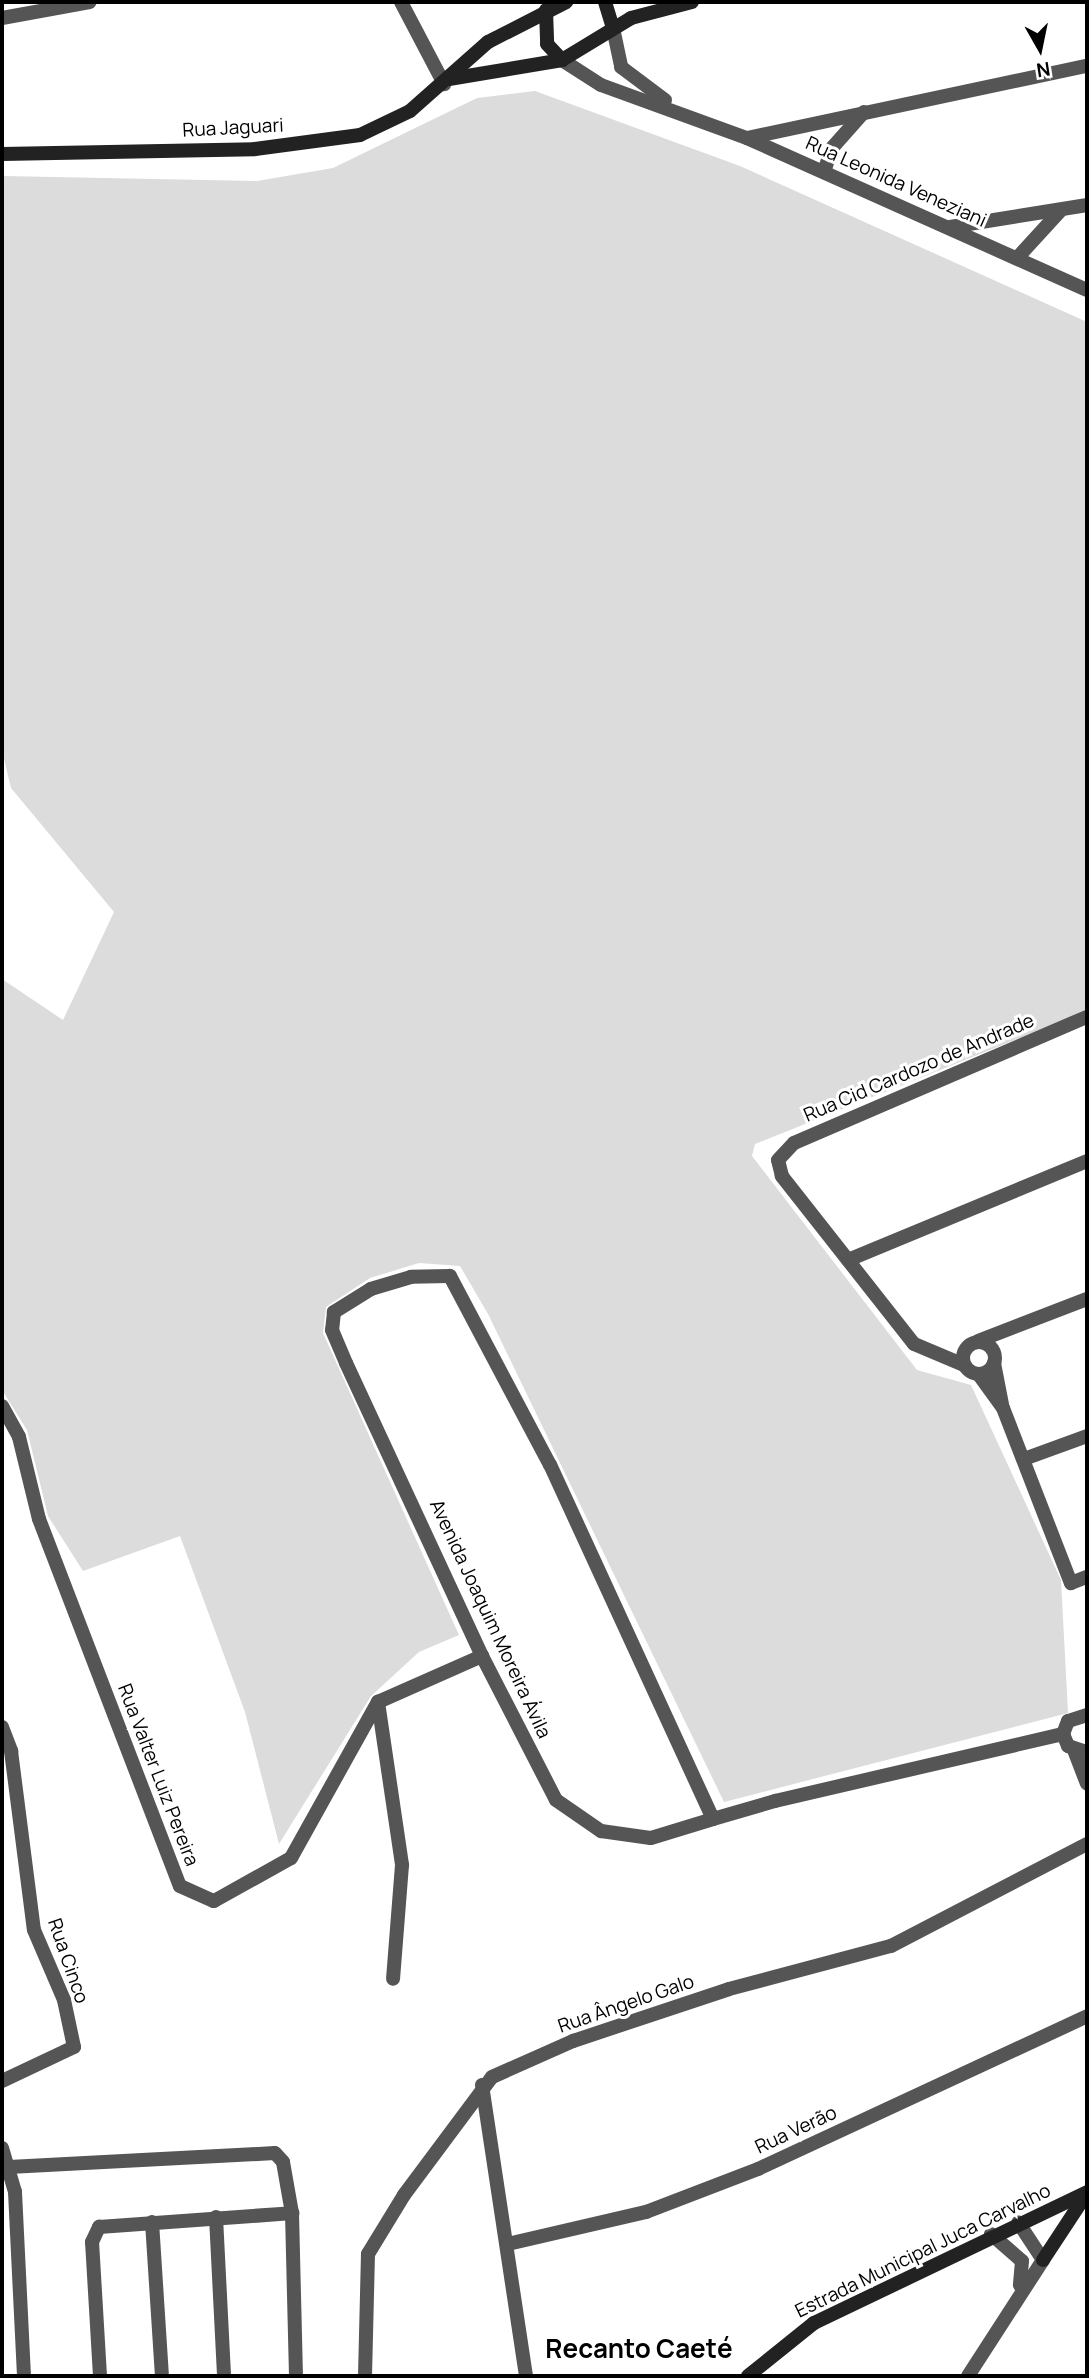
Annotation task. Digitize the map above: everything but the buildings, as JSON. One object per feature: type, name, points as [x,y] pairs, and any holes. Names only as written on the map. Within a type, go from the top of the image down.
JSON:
[{"type":"street","points":[[2,18],[90,2]]},
{"type":"street","points":[[401,2],[446,82]]},
{"type":"street","name":"Rua Jaguari","points":[[2,154],[255,149],[360,135],[410,111],[488,43],[545,10],[566,2]]},
{"type":"street","points":[[605,2],[621,67],[687,114]]},
{"type":"street","name":"Rua Jaguari","points":[[446,82],[562,60],[613,28],[692,2]]},
{"type":"street","points":[[545,10],[542,26],[547,44],[562,60],[601,85],[687,114]]},
{"type":"street","points":[[747,138],[1087,66]]},
{"type":"street","points":[[824,172],[832,148],[866,111]]},
{"type":"street","name":"Rua Leonida Veneziani","points":[[687,114],[950,227],[1087,290]]},
{"type":"street","points":[[950,227],[1087,205]]},
{"type":"street","points":[[1018,257],[1061,210]]},
{"type":"street","name":"Rua Cid Cardozo de Andrade","points":[[848,1260],[779,1167],[782,1153],[794,1143],[1087,1017]]},
{"type":"street","points":[[1003,1408],[979,1374],[963,1359],[936,1355],[914,1345],[848,1260],[1087,1161]]},
{"type":"street","name":"Avenida Joaquim Moreira Ávila","points":[[713,1819],[550,1465],[450,1276],[411,1277],[371,1289],[334,1312],[332,1330],[482,1657],[556,1800],[601,1831],[652,1838],[713,1819],[1063,1734]]},
{"type":"street","points":[[963,1359],[978,1341],[1031,1323],[1087,1299]]},
{"type":"street","points":[[979,1374],[1031,1323]]},
{"type":"street","points":[[978,1341],[994,1357],[1003,1408],[1071,1583],[1087,1577]]},
{"type":"street","name":"Rua Valter Luiz Pereira","points":[[2,1406],[19,1437],[39,1519],[180,1886],[214,1901],[291,1858],[379,1702]]},
{"type":"street","points":[[1024,1459],[1087,1436]]},
{"type":"street","points":[[393,1979],[402,1865],[379,1702],[482,1657]]},
{"type":"street","points":[[1087,1714],[1068,1721],[1063,1734],[1081,1751],[1087,1784]]},
{"type":"street","name":"Rua Cinco","points":[[2,1727],[11,1751],[34,1930],[64,2000],[74,2047],[2,2081]]},
{"type":"street","name":"Rua Ângelo Galo","points":[[482,2085],[573,2041],[729,1989],[891,1946],[1087,1844]]},
{"type":"street","name":"Rua Verão","points":[[508,2244],[646,2211],[758,2169],[1087,2016]]},
{"type":"street","points":[[482,2085],[526,2376]]},
{"type":"street","points":[[364,2376],[368,2254],[482,2085]]},
{"type":"street","points":[[2,2148],[9,2167],[24,2376]]},
{"type":"street","points":[[9,2167],[262,2149],[284,2162],[292,2213],[296,2376]]},
{"type":"street","points":[[968,2376],[1087,2193]]},
{"type":"street","name":"Estrada Municipal Juca Carvalho","points":[[748,2376],[814,2323],[991,2234],[1087,2193]]},
{"type":"street","points":[[100,2376],[94,2233],[107,2224],[292,2213]]},
{"type":"street","points":[[216,2217],[224,2376]]},
{"type":"street","points":[[152,2222],[162,2376]]},
{"type":"street","points":[[1018,2222],[1043,2260]]},
{"type":"street","points":[[991,2234],[1022,2261],[1015,2300]]},
{"type":"shaded area","points":[[535,91],[740,166],[1087,322],[1087,1011],[755,1144],[752,1156],[917,1370],[971,1385],[1061,1580],[1068,1713],[724,1802],[488,1314],[460,1266],[419,1263],[370,1278],[326,1307],[323,1333],[459,1635],[419,1652],[371,1696],[279,1844],[245,1712],[180,1536],[83,1571],[48,1516],[27,1430],[2,1390],[2,979],[63,1020],[114,912],[11,788],[2,750],[3,176],[257,181],[333,168],[477,98]]},
{"type":"district","name":"Recanto Caeté","points":[[639,2349]]}]
